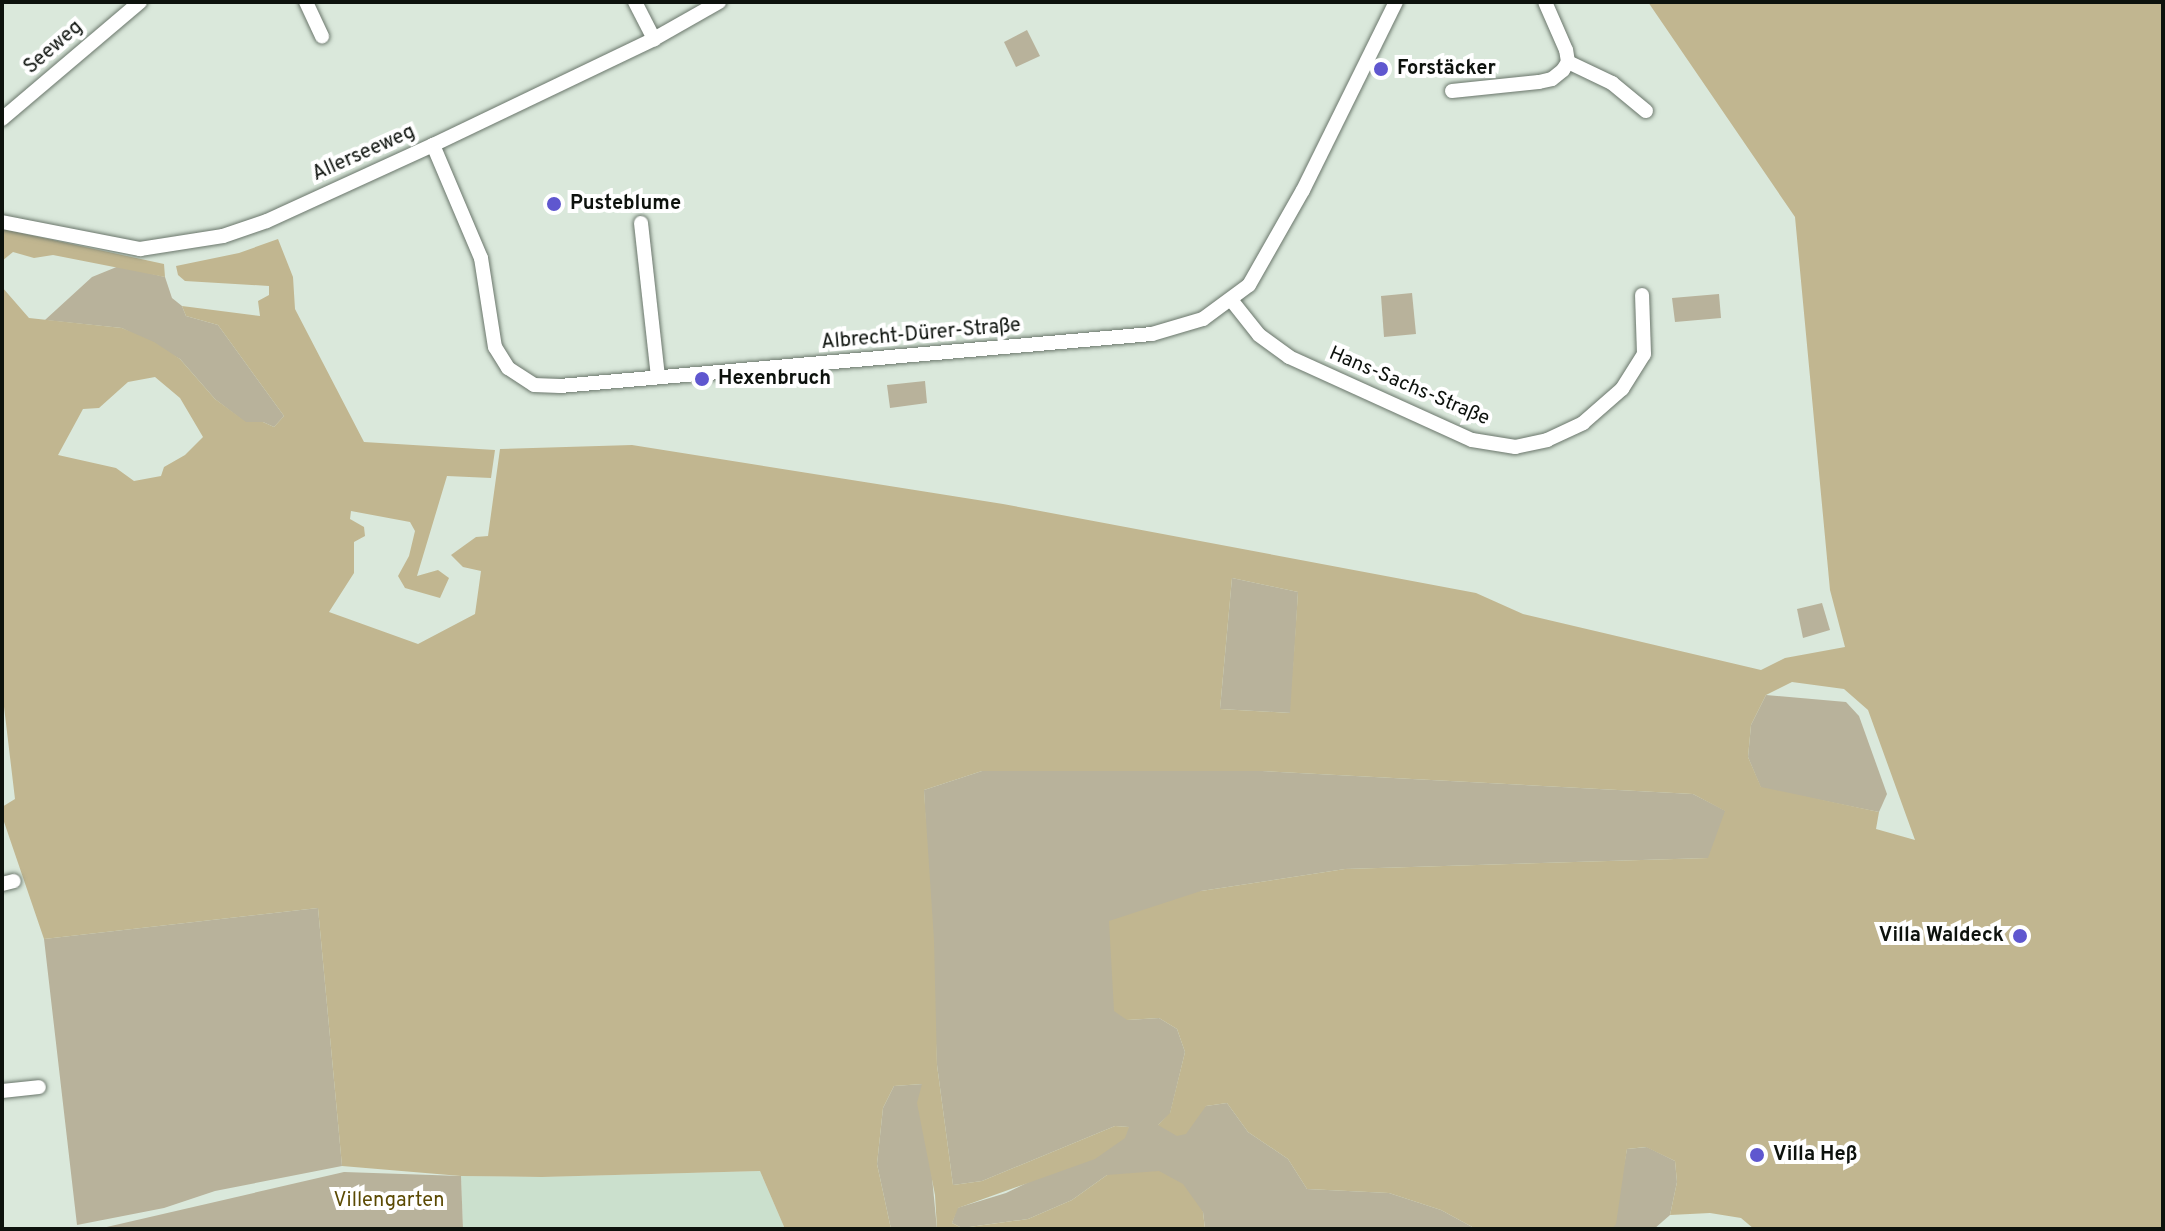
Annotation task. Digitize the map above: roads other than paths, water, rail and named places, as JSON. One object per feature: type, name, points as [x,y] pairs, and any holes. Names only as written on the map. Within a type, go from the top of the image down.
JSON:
[{"type":"street","points":[[306,2],[322,36]]},
{"type":"street","points":[[635,2],[654,39]]},
{"type":"street","name":"Allerseeweg","points":[[2,222],[140,249],[223,236],[267,221],[433,145],[654,39],[719,2]]},
{"type":"street","name":"Albrecht-Dürer-Straße","points":[[433,145],[481,258],[495,347],[508,368],[525,381],[542,386],[1152,334],[1185,327],[1232,301],[1249,285],[1268,256],[1396,2]]},
{"type":"street","points":[[1545,2],[1568,62],[1612,83],[1646,111]]},
{"type":"street","name":"Seeweg","points":[[2,119],[133,4]]},
{"type":"street","points":[[1452,91],[1552,79],[1568,62]]},
{"type":"street","points":[[641,223],[658,377]]},
{"type":"street","name":"Hans-Sachs-Straße","points":[[1232,301],[1259,335],[1289,357],[1472,440],[1515,447],[1547,440],[1583,423],[1622,389],[1644,354],[1642,295]]},
{"type":"street","points":[[2,1091],[39,1087]]},
{"type":"place","name":"Forstäcker","points":[[1381,69]]},
{"type":"place","name":"Pusteblume","points":[[554,204]]},
{"type":"place","name":"Hexenbruch","points":[[702,379]]},
{"type":"place","name":"Villa Waldeck","points":[[2020,936]]},
{"type":"place","name":"Villa Heß","points":[[1757,1155]]},
{"type":"park label","name":"Villengarten","points":[[389,1201]]}]
